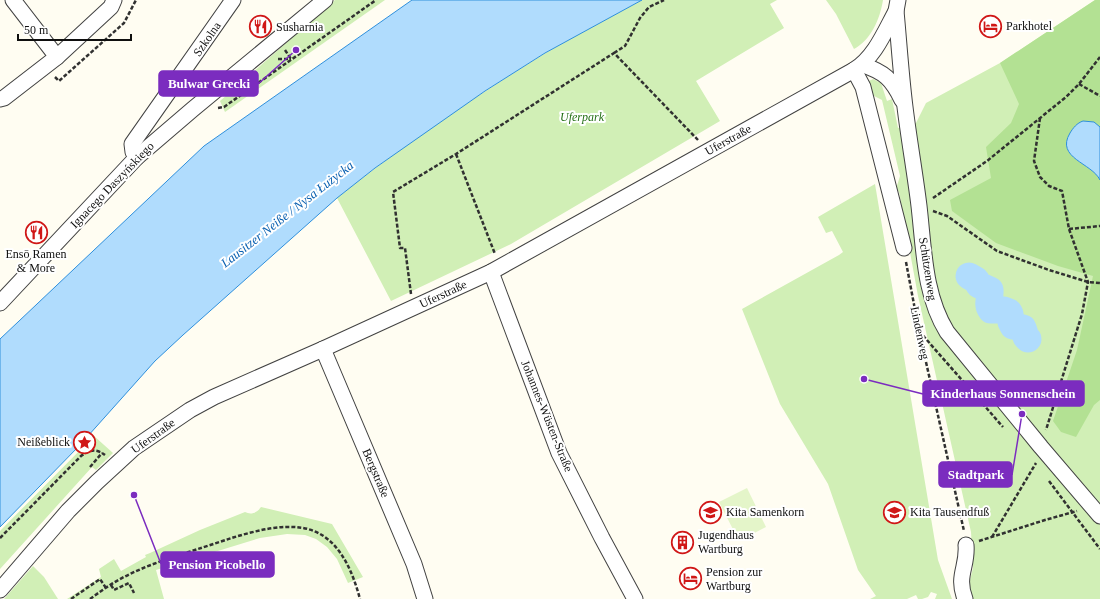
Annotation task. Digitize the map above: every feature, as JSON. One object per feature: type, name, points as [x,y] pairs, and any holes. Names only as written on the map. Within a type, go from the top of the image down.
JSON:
[{"type":"street","points":[[13,0],[57,57]]},
{"type":"street","points":[[0,99],[4,98],[57,57],[111,7],[114,0]]},
{"type":"street","name":"Szkolna","points":[[137,157],[133,152],[132,144],[233,0]]},
{"type":"street","name":"Ignacego Daszyńskiego","points":[[0,303],[137,157],[325,0]]},
{"type":"street","name":"Uferstraße","points":[[0,590],[68,511],[116,465],[134,448],[190,410],[214,397],[324,349],[495,269],[858,68],[873,52],[897,5]]},
{"type":"street","name":"Schützenweg","points":[[897,5],[905,108],[933,305],[947,332],[1036,452],[1096,511]]},
{"type":"street","points":[[858,68],[904,248]]},
{"type":"street","name":"Schützenweg","points":[[858,68],[877,70],[888,77],[905,108]]},
{"type":"street","name":"Johannes-Wüsten-Straße","points":[[495,269],[559,453],[635,599]]},
{"type":"street","name":"Bergstraße","points":[[324,349],[414,564],[425,599]]},
{"type":"street","points":[[965,599],[962,591],[961,580],[962,570],[966,560],[966,545]]},
{"type":"path","points":[[224,107],[376,0]]},
{"type":"path","points":[[413,308],[405,248],[400,248],[393,192],[456,154],[625,46],[640,18],[649,7],[664,0]]},
{"type":"path","points":[[284,48],[292,59]]},
{"type":"path","points":[[614,53],[708,151]]},
{"type":"path","points":[[919,207],[987,161],[1066,97],[1079,84],[1100,57]]},
{"type":"path","points":[[272,58],[292,59]]},
{"type":"path","points":[[1079,84],[1100,96]]},
{"type":"path","points":[[992,537],[1036,464],[1036,452],[1082,314],[1088,282],[1068,228],[1062,191],[1048,186],[1040,177],[1034,161],[1040,118]]},
{"type":"path","points":[[456,154],[495,269]]},
{"type":"path","points":[[919,207],[947,216],[996,251],[1049,270],[1088,282],[1100,283]]},
{"type":"path","points":[[1068,228],[1100,226]]},
{"type":"path","name":"Lindenweg","points":[[904,248],[919,331],[961,515],[966,545]]},
{"type":"path","points":[[919,331],[1005,429]]},
{"type":"path","points":[[0,538],[81,456],[87,452],[92,450],[102,453],[116,465]]},
{"type":"path","points":[[1036,452],[1036,464],[1040,470]]},
{"type":"path","points":[[1045,476],[1100,549]]},
{"type":"path","points":[[966,545],[1045,520],[1072,513],[1096,511]]},
{"type":"path","points":[[90,599],[123,577],[158,562],[252,532],[292,528],[314,531],[324,536],[336,548],[347,563],[355,580],[360,599]]},
{"type":"path","points":[[71,599],[100,579],[106,588]]},
{"type":"path","points":[[111,585],[114,590],[129,583],[134,593]]},
{"type":"green space","points":[[335,0],[385,0],[225,112],[220,101]]},
{"type":"green space","name":"Uferpark","points":[[642,0],[777,0],[770,4],[784,28],[696,81],[720,121],[511,244],[391,301],[337,198],[412,141],[490,88],[580,33]]},
{"type":"green space","points":[[826,0],[883,0],[880,14],[870,35],[854,49],[836,14]]},
{"type":"green space","points":[[1095,0],[1100,0],[1100,599],[972,599],[968,588],[973,568],[971,532],[918,296],[899,192],[896,189],[900,176],[882,100],[870,94],[867,82],[873,79],[881,83],[887,101],[892,99],[898,128],[916,123],[926,103],[1000,63]]},
{"type":"green space","points":[[1095,0],[1100,0],[1100,400],[1094,405],[1076,437],[1061,432],[1053,421],[1077,350],[1093,276],[1058,266],[996,243],[952,211],[950,200],[991,178],[986,147],[1011,123],[1019,104],[1000,63]]},
{"type":"green space","points":[[875,184],[938,560],[952,599],[935,599],[937,594],[931,592],[928,597],[922,599],[918,599],[916,595],[907,599],[870,599],[876,596],[858,570],[828,484],[780,404],[742,309],[843,252],[832,231],[826,233],[818,217]]},
{"type":"green space","points":[[94,436],[113,453],[96,470],[92,467],[0,569],[0,531]]},
{"type":"green space","points":[[747,488],[766,527],[739,541],[719,502]]},
{"type":"green space","points":[[261,507],[332,524],[363,577],[348,583],[337,559],[327,547],[316,539],[305,535],[287,534],[260,538],[156,570],[164,599],[67,599],[101,577],[99,569],[114,559],[121,571],[146,557],[145,555],[200,530],[245,512],[254,513]]},
{"type":"green space","points":[[33,566],[44,577],[58,599],[4,599]]},
{"type":"water","name":"Lausitzer Neiße / Nysa Łużycka","points":[[412,0],[642,0],[545,53],[485,91],[375,168],[337,198],[155,361],[79,446],[0,527],[0,339],[204,146]]},
{"type":"water","points":[[1083,121],[1094,122],[1100,127],[1100,180],[1090,169],[1076,160],[1067,148],[1070,133],[1075,126]]},
{"type":"waterway","points":[[969,276],[976,280],[979,285],[990,290],[989,303],[991,310],[1004,310],[1009,312],[1013,326],[1023,328],[1028,339]]},
{"type":"place","name":"Parkhotel","points":[[990,26]]},
{"type":"place","name":"Susharnia","points":[[261,27]]},
{"type":"place","name":"Bulwar Grecki","points":[[296,50]]},
{"type":"place","name":"Ensō Ramen & More","points":[[36,233]]},
{"type":"place","name":"Kinderhaus Sonnenschein","points":[[864,379]]},
{"type":"place","name":"Stadtpark","points":[[1022,414]]},
{"type":"place","name":"Neißeblick","points":[[85,442]]},
{"type":"place","name":"Pension Picobello","points":[[134,495]]},
{"type":"place","name":"Kita Samenkorn","points":[[711,512]]},
{"type":"place","name":"Kita Tausendfuß","points":[[894,512]]},
{"type":"place","name":"Jugendhaus Wartburg","points":[[683,542]]},
{"type":"place","name":"Pension zur Wartburg","points":[[690,579]]}]
